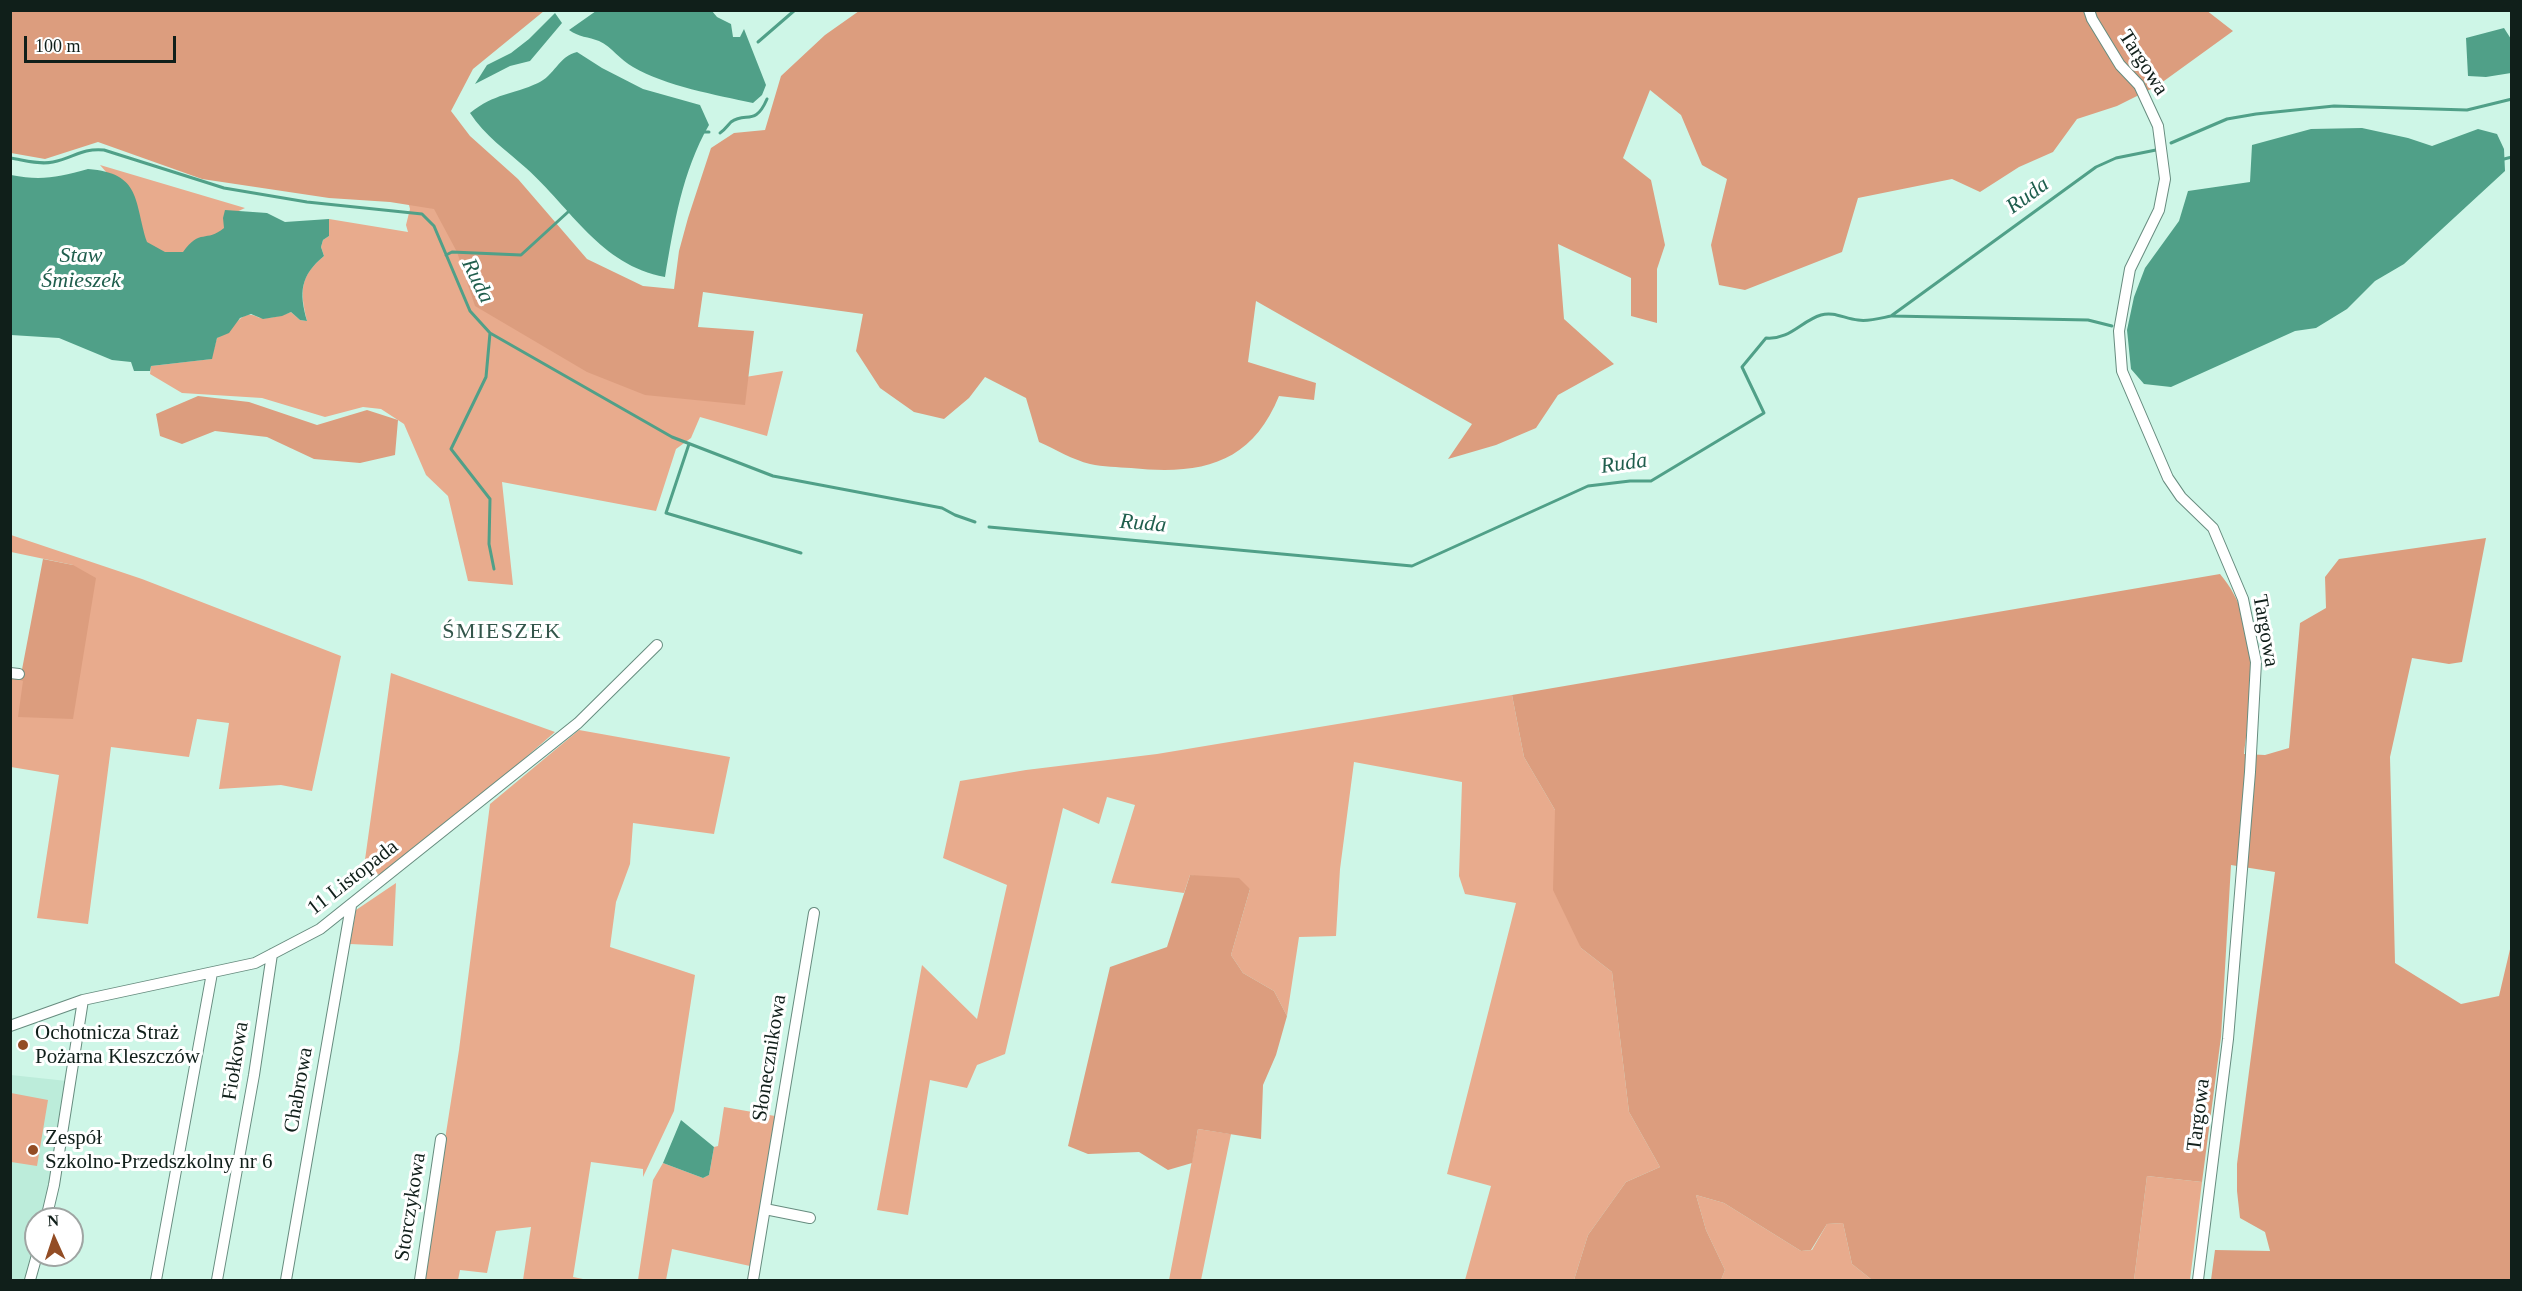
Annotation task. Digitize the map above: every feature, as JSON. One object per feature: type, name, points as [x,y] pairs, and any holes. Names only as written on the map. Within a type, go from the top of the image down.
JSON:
[{"type":"street","name":"Targowa","points":[[2090,10],[2092,20],[2120,65],[2139,85],[2158,126],[2165,179],[2159,210],[2130,269],[2119,331],[2122,371],[2168,478],[2181,497],[2213,528],[2242,599],[2256,662],[2250,772],[2228,1039],[2198,1281]]},
{"type":"street","name":"11 Listopada","points":[[10,1026],[83,1000],[255,963],[320,929],[578,723],[657,645]]},
{"type":"street","name":"Chabrowa","points":[[286,1281],[351,906]]},
{"type":"street","name":"Słonecznikowa","points":[[753,1281],[814,913]]},
{"type":"street","name":"Fiołkowa","points":[[217,1281],[254,1075],[272,954]]},
{"type":"street","points":[[156,1281],[212,973]]},
{"type":"street","points":[[48,1207],[54,1185],[83,1000]]},
{"type":"street","name":"Storczykowa","points":[[420,1281],[441,1138]]},
{"type":"street","points":[[765,1209],[810,1218]]},
{"type":"shaded area","points":[[2206,10],[2233,31],[2157,86],[2117,106],[2077,119],[2053,152],[2019,167],[1980,192],[1952,179],[1858,198],[1842,252],[1745,290],[1719,285],[1711,245],[1727,179],[1702,165],[1681,115],[1650,90],[1623,158],[1651,180],[1665,245],[1657,269],[1657,323],[1631,316],[1631,278],[1558,244],[1564,319],[1614,364],[1558,395],[1536,428],[1496,445],[1448,459],[1472,424],[1256,301],[1248,362],[1316,383],[1314,400],[1279,396],[1254,437],[1238,451],[1201,466],[1156,470],[1100,466],[1077,460],[1039,442],[1026,398],[985,377],[969,398],[944,419],[914,412],[880,388],[856,351],[863,314],[703,292],[698,327],[754,331],[745,405],[645,395],[587,372],[475,306],[457,252],[434,209],[390,202],[329,198],[202,179],[98,142],[45,159],[11,153],[10,11],[544,11],[473,69],[451,111],[470,136],[518,179],[587,259],[643,286],[674,289],[679,251],[711,148],[734,133],[765,130],[781,76],[825,35],[859,11]]},
{"type":"shaded area","points":[[100,165],[245,208],[228,216],[220,241],[161,261],[142,248],[128,197]]},
{"type":"shaded area","points":[[443,183],[695,385],[783,371],[767,436],[700,417],[691,438],[676,449],[656,511],[502,482],[513,585],[468,581],[448,496],[426,475],[404,424],[381,409],[363,407],[325,417],[262,398],[182,393],[150,374],[151,366],[211,359],[217,338],[244,316],[268,318],[291,312],[300,320],[307,321],[303,301],[304,285],[310,271],[324,256],[321,247],[323,240],[329,236],[329,219],[408,232],[406,225],[410,209],[405,190]]},
{"type":"shaded area","points":[[198,396],[249,402],[317,425],[367,410],[398,420],[395,455],[360,463],[314,459],[267,437],[215,431],[182,444],[160,436],[156,414]]},
{"type":"shaded area","points":[[11,535],[142,579],[341,656],[312,791],[281,785],[219,789],[229,723],[197,719],[189,757],[111,747],[88,924],[37,918],[59,775],[11,767],[10,678],[23,680],[73,565],[11,552]]},
{"type":"shaded area","points":[[2486,538],[2462,662],[2449,664],[2412,658],[2390,757],[2395,963],[2461,1004],[2499,996],[2511,945],[2511,1280],[2211,1280],[2215,1250],[2270,1251],[2265,1232],[2240,1218],[2237,1164],[2275,872],[2231,865],[2221,1037],[2202,1182],[2147,1176],[2134,1280],[1872,1280],[1852,1264],[1843,1223],[1827,1224],[1811,1250],[1801,1251],[1724,1203],[1696,1195],[1706,1230],[1725,1270],[1721,1280],[1574,1280],[1588,1235],[1626,1182],[1660,1167],[1629,1112],[1612,972],[1581,948],[1553,890],[1555,810],[1524,757],[1512,695],[2220,574],[2243,614],[2248,637],[2251,684],[2244,754],[2265,755],[2289,748],[2300,623],[2326,608],[2325,577],[2339,559]]},
{"type":"shaded area","points":[[43,559],[73,565],[96,578],[73,719],[18,717],[23,681],[20,680]]},
{"type":"shaded area","points":[[391,673],[555,732],[390,875],[363,874]]},
{"type":"shaded area","points":[[1512,695],[1524,757],[1555,810],[1556,837],[1581,948],[1612,972],[1629,1112],[1660,1167],[1626,1182],[1588,1235],[1574,1280],[1465,1280],[1491,1186],[1447,1174],[1516,903],[1465,894],[1459,876],[1462,782],[1354,762],[1340,869],[1336,936],[1299,937],[1287,1016],[1274,991],[1243,973],[1231,955],[1250,889],[1190,875],[1184,893],[1111,883],[1135,805],[1107,797],[1099,824],[1063,808],[1005,1054],[977,1065],[967,1088],[930,1080],[908,1215],[877,1210],[922,965],[977,1019],[1007,885],[943,858],[960,781],[1026,770],[1157,754]]},
{"type":"shaded area","points":[[579,730],[730,757],[714,834],[633,823],[630,864],[616,902],[610,947],[695,975],[674,1111],[643,1177],[643,1169],[591,1162],[573,1277],[588,1280],[523,1280],[531,1227],[496,1231],[487,1273],[460,1270],[458,1280],[423,1280],[459,1050],[490,804]]},
{"type":"shaded area","points":[[1190,875],[1239,878],[1250,889],[1231,955],[1243,973],[1274,991],[1287,1016],[1276,1055],[1263,1085],[1261,1139],[1198,1129],[1192,1163],[1168,1170],[1139,1152],[1088,1154],[1068,1146],[1110,967],[1167,947]]},
{"type":"shaded area","points":[[396,883],[393,946],[350,944],[356,910]]},
{"type":"shaded area","name":"Zespół Szkolno-Przedszkolny nr 6","points":[[11,1075],[67,1081],[45,1207],[24,1207],[24,1267],[30,1267],[27,1280],[11,1280]]},
{"type":"shaded area","points":[[11,1093],[48,1100],[37,1166],[11,1162]]},
{"type":"shaded area","points":[[724,1107],[775,1116],[750,1266],[672,1249],[666,1280],[638,1280],[653,1180],[663,1163],[703,1178],[709,1175],[714,1147],[718,1146]]},
{"type":"shaded area","points":[[1198,1129],[1231,1134],[1201,1280],[1169,1280]]},
{"type":"shaded area","points":[[2147,1176],[2202,1182],[2190,1280],[2134,1280]]},
{"type":"shaded area","points":[[1696,1195],[1724,1203],[1801,1251],[1812,1250],[1827,1224],[1843,1223],[1852,1264],[1872,1280],[1721,1280],[1725,1270],[1706,1230]]},
{"type":"water","points":[[596,11],[712,11],[717,17],[731,24],[733,37],[740,37],[744,29],[766,85],[762,95],[753,103],[692,89],[646,74],[628,64],[604,44],[569,30]]},
{"type":"water","points":[[555,13],[562,23],[530,61],[510,66],[475,84],[487,65],[511,53]]},
{"type":"water","points":[[2504,28],[2511,39],[2511,73],[2486,77],[2468,76],[2466,38]]},
{"type":"water","points":[[577,52],[643,89],[700,105],[709,125],[686,180],[665,277],[642,271],[622,261],[604,248],[526,168],[489,136],[470,113],[496,98],[544,80],[561,62]]},
{"type":"water","points":[[2362,128],[2432,146],[2478,129],[2497,134],[2504,149],[2505,171],[2404,264],[2375,281],[2347,309],[2316,328],[2295,331],[2171,387],[2144,384],[2131,369],[2127,330],[2134,297],[2145,268],[2179,221],[2188,191],[2250,182],[2252,145],[2311,129]]},
{"type":"water","name":"Staw Śmieszek","points":[[88,169],[118,176],[127,183],[137,202],[147,242],[165,252],[183,252],[194,240],[212,235],[224,228],[225,210],[267,213],[285,222],[329,219],[329,236],[323,240],[321,247],[324,256],[310,271],[304,285],[303,301],[307,321],[300,320],[291,312],[263,319],[251,314],[240,318],[229,333],[217,338],[212,359],[151,366],[150,371],[134,371],[131,362],[112,360],[59,338],[11,335],[11,175],[32,178],[50,177]]},
{"type":"water","points":[[681,1120],[714,1147],[709,1175],[703,1178],[663,1163]]},
{"type":"waterway","points":[[758,42],[795,10]]},
{"type":"waterway","points":[[720,133],[736,119],[754,116],[763,108],[767,99]]},
{"type":"waterway","name":"Ruda","points":[[2171,143],[2227,119],[2256,114],[2334,106],[2467,110],[2512,99]]},
{"type":"waterway","points":[[704,132],[709,132]]},
{"type":"waterway","name":"Ruda","points":[[10,158],[48,163],[89,150],[104,150],[224,188],[307,202],[422,214],[434,226],[470,311],[490,333],[672,437],[773,476],[942,508],[975,522]]},
{"type":"waterway","name":"Ruda","points":[[989,527],[1412,566],[1588,486],[1651,481],[1764,413],[1742,367],[1766,338],[1782,336],[1826,314],[1862,320],[1891,316],[2096,167],[2116,158],[2156,150]]},
{"type":"waterway","points":[[2504,159],[2512,157]]},
{"type":"waterway","points":[[446,255],[452,252],[521,255],[568,212]]},
{"type":"waterway","points":[[1892,316],[2088,320],[2112,326]]},
{"type":"waterway","points":[[490,333],[486,377],[451,449],[490,499],[489,544],[494,569]]},
{"type":"waterway","points":[[689,444],[666,513],[801,553]]},
{"type":"place","name":"Ochotnicza Straż Pożarna Kleszczów","points":[[23,1045]]},
{"type":"place","name":"Zespół Szkolno-Przedszkolny nr 6","points":[[33,1150]]},
{"type":"district","name":"ŚMIESZEK","points":[[502,632]]}]
